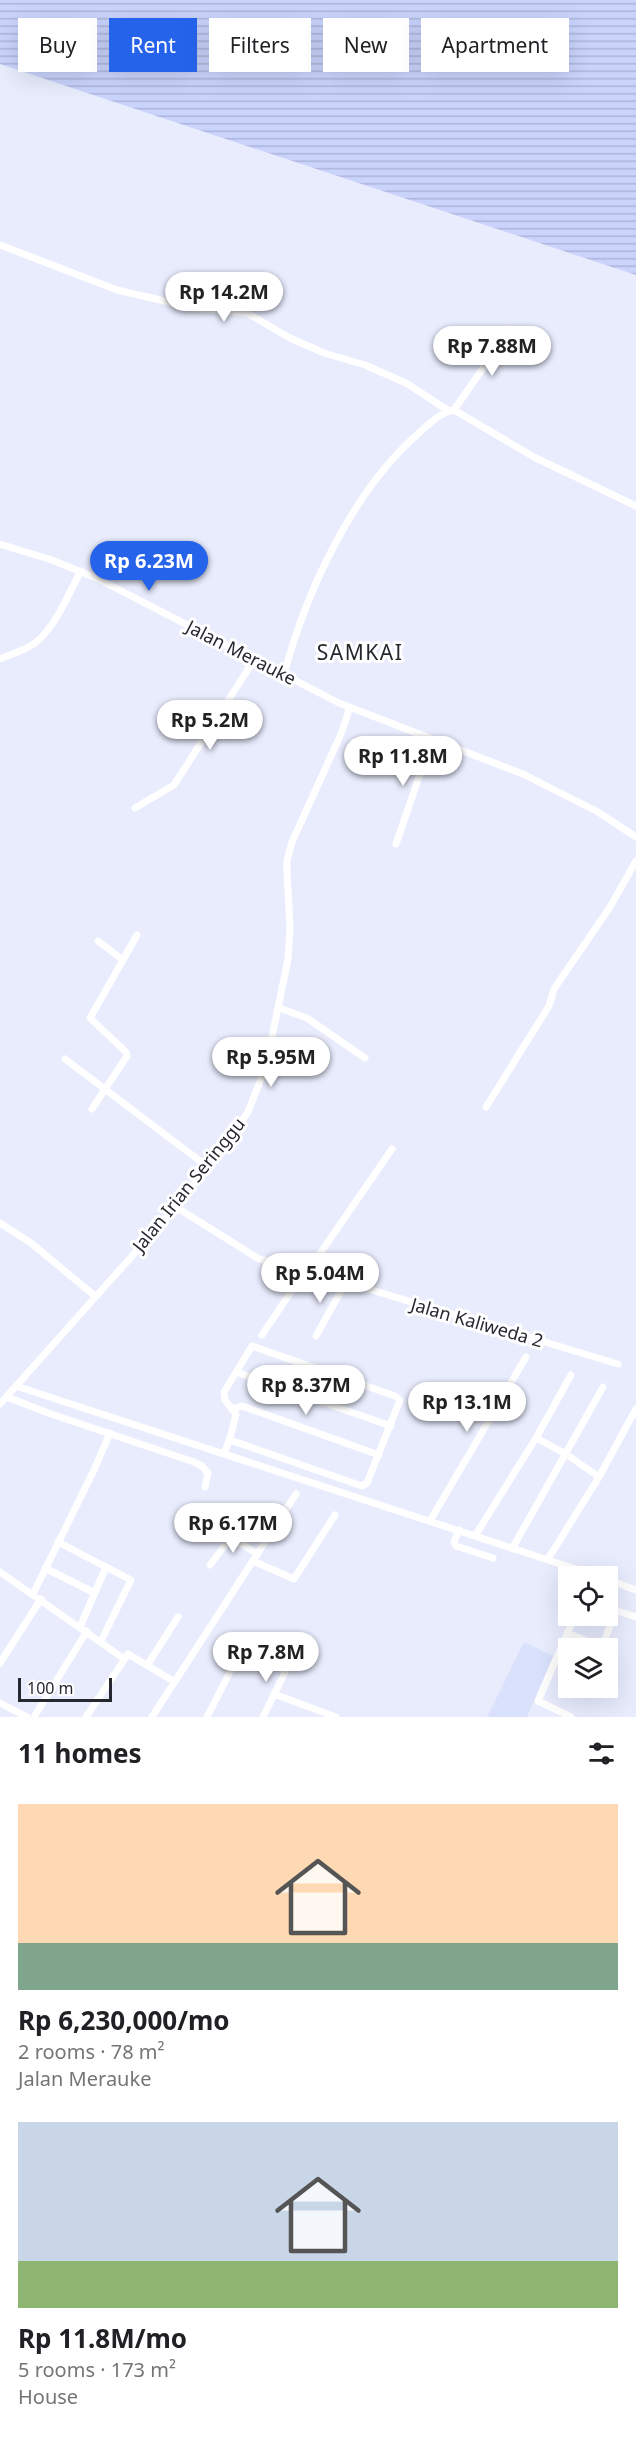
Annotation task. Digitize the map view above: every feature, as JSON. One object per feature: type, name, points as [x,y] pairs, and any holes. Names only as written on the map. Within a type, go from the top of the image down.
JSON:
[{"type":"street","points":[[0,245],[117,290],[195,308],[237,311],[252,315],[298,342],[324,353],[365,365],[406,383],[534,457],[636,506]]},
{"type":"street","points":[[284,675],[293,642],[322,574],[370,487],[386,465],[410,441],[430,423],[452,411],[510,329]]},
{"type":"street","name":"Jalan Merauke","points":[[0,544],[81,571],[350,707],[523,774],[598,812],[636,837]]},
{"type":"street","points":[[0,659],[25,649],[39,640],[81,571]]},
{"type":"street","points":[[135,808],[174,785],[254,660]]},
{"type":"street","name":"Jalan Irian Seringgu","points":[[6,1397],[176,1207],[237,1129],[255,1095],[266,1066],[291,944],[287,860],[292,842],[341,734],[350,707]]},
{"type":"street","points":[[396,844],[432,739]]},
{"type":"street","points":[[486,1107],[549,1006],[554,989],[610,907],[636,861]]},
{"type":"street","points":[[92,1109],[127,1056],[126,1052],[92,1022],[90,1015],[137,935]]},
{"type":"street","points":[[99,941],[123,960]]},
{"type":"street","points":[[279,1008],[307,1018],[365,1058]]},
{"type":"street","points":[[64,1059],[208,1167]]},
{"type":"street","points":[[261,1335],[392,1149]]},
{"type":"street","name":"Jalan Kaliweda 2","points":[[176,1207],[259,1259],[307,1271],[618,1364]]},
{"type":"street","points":[[0,1223],[31,1243],[95,1296]]},
{"type":"street","points":[[316,1336],[345,1284]]},
{"type":"street","points":[[224,1453],[230,1440],[236,1414],[225,1400],[224,1392],[252,1346],[399,1398],[400,1402],[367,1483],[362,1486],[230,1440]]},
{"type":"street","points":[[430,1521],[526,1357]]},
{"type":"street","points":[[236,1372],[391,1426]]},
{"type":"street","points":[[475,1536],[536,1438],[571,1375]]},
{"type":"street","points":[[512,1549],[603,1387]]},
{"type":"street","points":[[6,1397],[202,1466],[208,1473],[205,1487]]},
{"type":"street","points":[[6,1397],[224,1453],[568,1566]]},
{"type":"street","points":[[233,1409],[242,1407],[379,1455]]},
{"type":"street","points":[[548,1559],[599,1477],[636,1409]]},
{"type":"street","points":[[33,1594],[110,1433]]},
{"type":"street","points":[[536,1438],[566,1454],[599,1477]]},
{"type":"street","points":[[284,1473],[288,1461]]},
{"type":"street","points":[[152,1717],[296,1494]]},
{"type":"street","points":[[253,1561],[294,1579],[335,1515]]},
{"type":"street","points":[[458,1531],[454,1542],[460,1548],[492,1558]]},
{"type":"street","points":[[210,1565],[229,1540],[233,1539],[258,1554]]},
{"type":"street","points":[[58,1542],[129,1578],[131,1583],[101,1641]]},
{"type":"street","points":[[34,1717],[83,1629],[106,1567]]},
{"type":"street","points":[[45,1568],[95,1593]]},
{"type":"street","points":[[0,1572],[123,1658]]},
{"type":"street","points":[[618,1584],[636,1590]]},
{"type":"street","points":[[0,1663],[41,1599]]},
{"type":"street","points":[[618,1611],[636,1617]]},
{"type":"street","points":[[147,1664],[178,1617]]},
{"type":"street","points":[[571,1626],[538,1701],[571,1717]]},
{"type":"street","points":[[567,1634],[602,1647],[610,1626]]},
{"type":"street","points":[[86,1717],[123,1658],[130,1654],[175,1682]]},
{"type":"street","points":[[262,1717],[291,1660]]},
{"type":"street","points":[[207,1717],[235,1662]]},
{"type":"street","points":[[274,1694],[336,1717]]},
{"type":"street","points":[[0,1703],[27,1717]]},
{"type":"shaded area","points":[[0,0],[636,0],[636,275],[24,72],[97,72],[97,18],[18,18],[18,70],[0,64]]},
{"type":"shaded area","points":[[524,1642],[553,1656],[527,1717],[487,1717]]},
{"type":"district","name":"SAMKAI","points":[[360,653]]}]
